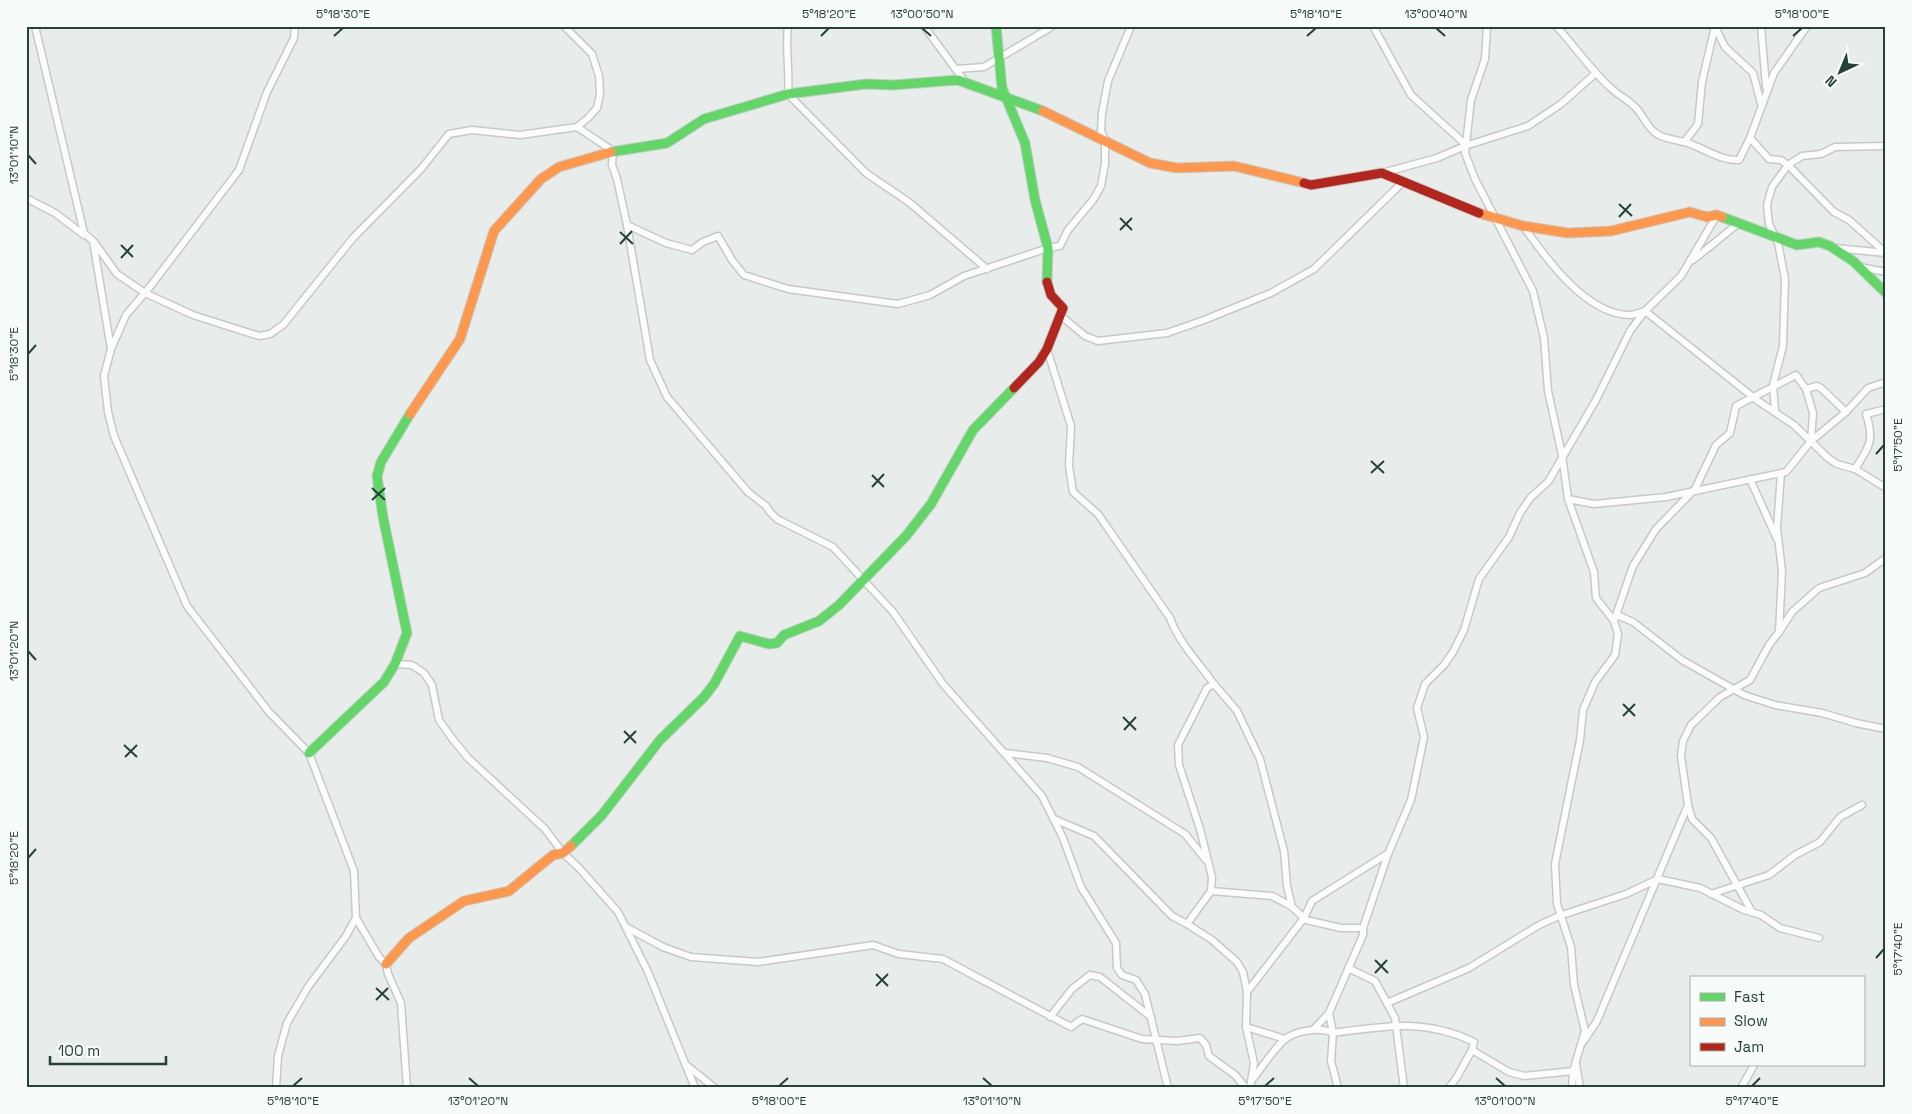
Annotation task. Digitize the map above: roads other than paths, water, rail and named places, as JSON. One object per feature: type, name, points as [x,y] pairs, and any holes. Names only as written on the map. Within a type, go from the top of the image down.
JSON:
[{"type":"street","points":[[35,26],[84,234],[93,241],[118,274],[144,293],[193,315],[259,336],[270,334],[283,325],[353,238],[421,168],[449,134],[472,130],[520,135],[577,127],[597,108],[600,94],[599,76],[592,54],[564,26]]},
{"type":"street","points":[[295,26],[294,38],[267,92],[239,170],[230,184],[216,198],[126,315],[111,349],[104,376],[108,412],[114,436],[187,606],[263,705],[309,753],[354,871],[356,918],[379,957],[386,964],[388,974],[401,1003],[407,1088]]},
{"type":"street","points":[[788,26],[786,51],[789,75],[788,94],[866,173],[910,203],[987,269]]},
{"type":"street","points":[[924,26],[965,82]]},
{"type":"street","points":[[386,964],[409,938],[464,901],[509,890],[553,855],[563,853],[602,815],[660,740],[704,697],[714,684],[740,636],[769,644],[777,643],[784,636],[818,621],[839,605],[864,581],[917,523],[948,476],[960,450],[973,430],[1039,362],[1047,349],[1063,308],[1051,295],[1047,285],[1048,248],[1035,200],[1024,143],[1002,88],[996,26]]},
{"type":"street","points":[[956,70],[984,67],[999,60],[1053,26]]},
{"type":"street","points":[[627,225],[666,243],[692,250],[702,242],[718,236],[732,260],[744,275],[788,289],[864,301],[898,304],[930,294],[964,276],[1048,248],[1060,246],[1068,230],[1093,200],[1101,186],[1105,164],[1105,140],[1101,131],[1102,113],[1108,81],[1131,26]]},
{"type":"street","points":[[1373,26],[1411,96],[1465,145]]},
{"type":"street","points":[[1487,26],[1485,59],[1471,100],[1465,153],[1475,179],[1533,291],[1544,338],[1548,391],[1562,455],[1568,499],[1594,572],[1596,598],[1615,618],[1632,622],[1682,660],[1734,689],[1775,705],[1822,713],[1856,724],[1886,728]]},
{"type":"street","points":[[1556,26],[1612,90],[1632,103],[1641,113],[1646,126],[1658,136],[1685,141],[1723,158],[1740,160],[1750,138],[1766,89],[1774,73],[1807,26]]},
{"type":"street","points":[[1761,26],[1766,89]]},
{"type":"street","points":[[1685,141],[1698,124],[1702,100],[1702,82],[1715,27]]},
{"type":"street","points":[[1715,27],[1725,47],[1753,73],[1761,105]]},
{"type":"street","points":[[309,753],[384,682],[395,664],[407,633],[378,488],[377,476],[381,462],[395,437],[460,339],[484,254],[494,231],[508,213],[541,179],[559,167],[613,151],[667,144],[704,119],[788,94],[866,84],[893,85],[958,80],[1007,100],[1054,115],[1150,164],[1163,167],[1234,166],[1311,185],[1382,172],[1437,158],[1465,145],[1528,126],[1561,104],[1596,73]]},
{"type":"street","points":[[577,127],[613,151]]},
{"type":"street","points":[[1750,138],[1769,158],[1781,160],[1788,165],[1834,212],[1849,220],[1886,253]]},
{"type":"street","points":[[1775,411],[1772,386],[1783,346],[1785,280],[1783,264],[1775,236],[1769,224],[1767,205],[1772,187],[1788,165],[1802,156],[1821,154],[1835,147],[1886,146]]},
{"type":"street","points":[[613,151],[612,165],[627,225],[650,360],[667,397],[748,492],[766,506],[778,519],[833,547],[894,612],[943,684],[1005,752],[1016,769],[1042,796],[1054,819],[1082,886],[1116,943],[1117,968],[1122,975],[1136,980],[1145,994],[1168,1088]]},
{"type":"street","points":[[1382,172],[1495,218],[1523,226],[1568,233],[1611,231],[1690,212],[1707,217],[1717,215],[1797,245],[1819,242],[1836,248],[1886,253]]},
{"type":"street","points":[[1060,315],[1085,336],[1098,341],[1167,333],[1221,313],[1271,293],[1314,269],[1404,181]]},
{"type":"street","points":[[26,198],[55,213],[93,241],[111,349]]},
{"type":"street","points":[[1314,1029],[1329,1013],[1363,935],[1363,928],[1388,854],[1411,800],[1424,736],[1417,708],[1425,684],[1444,666],[1453,652],[1464,630],[1479,579],[1509,537],[1520,513],[1531,498],[1548,482],[1562,455],[1596,400],[1630,331],[1646,311],[1681,276],[1717,215]]},
{"type":"street","points":[[1688,263],[1739,223]]},
{"type":"street","points":[[1523,226],[1546,258],[1586,299],[1630,315],[1646,311]]},
{"type":"street","points":[[1836,248],[1859,266],[1886,293]]},
{"type":"street","points":[[1859,266],[1886,272]]},
{"type":"street","points":[[1646,311],[1752,396],[1775,411],[1837,464],[1855,470],[1886,488]]},
{"type":"street","points":[[1047,349],[1071,426],[1069,466],[1073,492],[1098,514],[1170,618],[1174,629],[1183,642],[1237,711],[1260,759],[1284,851],[1287,886],[1292,908]]},
{"type":"street","points":[[1572,1088],[1573,1071],[1585,1031],[1574,985],[1571,947],[1559,916],[1555,886],[1557,847],[1580,740],[1583,710],[1595,682],[1615,655],[1618,646],[1615,618],[1633,566],[1656,529],[1695,489],[1716,445],[1730,433],[1736,406],[1752,396],[1796,375],[1806,388],[1812,414],[1811,441]]},
{"type":"street","points":[[1568,499],[1594,504],[1666,497],[1695,489],[1723,486],[1781,474],[1793,466],[1811,441],[1846,412],[1868,388],[1886,382]]},
{"type":"street","points":[[1806,388],[1817,386],[1822,388],[1846,412]]},
{"type":"street","points":[[1855,470],[1871,443],[1871,428],[1866,414],[1886,409]]},
{"type":"street","points":[[1779,632],[1782,571],[1777,528],[1781,474]]},
{"type":"street","points":[[1750,480],[1779,544]]},
{"type":"street","points":[[1752,912],[1711,838],[1692,819],[1688,805],[1681,756],[1690,725],[1720,697],[1750,680],[1769,645],[1792,612],[1819,588],[1865,574],[1886,558]]},
{"type":"street","points":[[395,664],[412,665],[424,673],[432,685],[439,720],[451,737],[468,758],[546,829],[563,853],[606,898],[626,927],[632,944],[663,1008],[694,1088]]},
{"type":"street","points":[[1187,924],[1211,891],[1212,877],[1200,830],[1179,765],[1178,746],[1207,688],[1214,684]]},
{"type":"street","points":[[1005,752],[1047,758],[1078,767],[1185,834],[1207,861]]},
{"type":"street","points":[[1581,1046],[1597,1021],[1654,881],[1688,805]]},
{"type":"street","points":[[1711,894],[1769,874],[1795,855],[1820,842],[1840,817],[1862,805]]},
{"type":"street","points":[[1054,819],[1094,836],[1172,916],[1212,940],[1236,962],[1243,972],[1247,992],[1246,1027],[1254,1063],[1249,1086]]},
{"type":"street","points":[[1247,992],[1304,918],[1312,901],[1388,854]]},
{"type":"street","points":[[1387,1003],[1469,968],[1539,925],[1559,916],[1626,894],[1658,879],[1700,888],[1792,933],[1819,938]]},
{"type":"street","points":[[1211,891],[1272,896],[1304,918],[1341,928],[1363,928]]},
{"type":"street","points":[[276,1088],[278,1056],[287,1023],[308,988],[346,936],[356,918]]},
{"type":"street","points":[[626,927],[663,947],[691,957],[758,962],[873,945],[900,954],[943,959],[1071,1027],[1082,1019],[1142,1039],[1158,1041],[1200,1038],[1206,1045],[1209,1056],[1249,1086]]},
{"type":"street","points":[[1348,968],[1375,982],[1387,1003],[1396,1024],[1404,1088]]},
{"type":"street","points":[[1050,1017],[1072,989],[1090,974],[1100,978],[1151,1018]]},
{"type":"street","points":[[1329,1013],[1333,1033],[1331,1060],[1338,1088]]},
{"type":"street","points":[[1249,1086],[1285,1039],[1314,1029],[1325,1029],[1333,1033],[1396,1024],[1456,1033],[1474,1042],[1472,1050],[1457,1077],[1448,1088]]},
{"type":"street","points":[[1246,1027],[1285,1039]]},
{"type":"street","points":[[1472,1050],[1509,1072],[1524,1076],[1573,1071]]},
{"type":"street","points":[[1576,1062],[1580,1088]]},
{"type":"street","points":[[684,1064],[715,1088]]},
{"type":"street","points":[[1741,1088],[1753,1066]]}]
